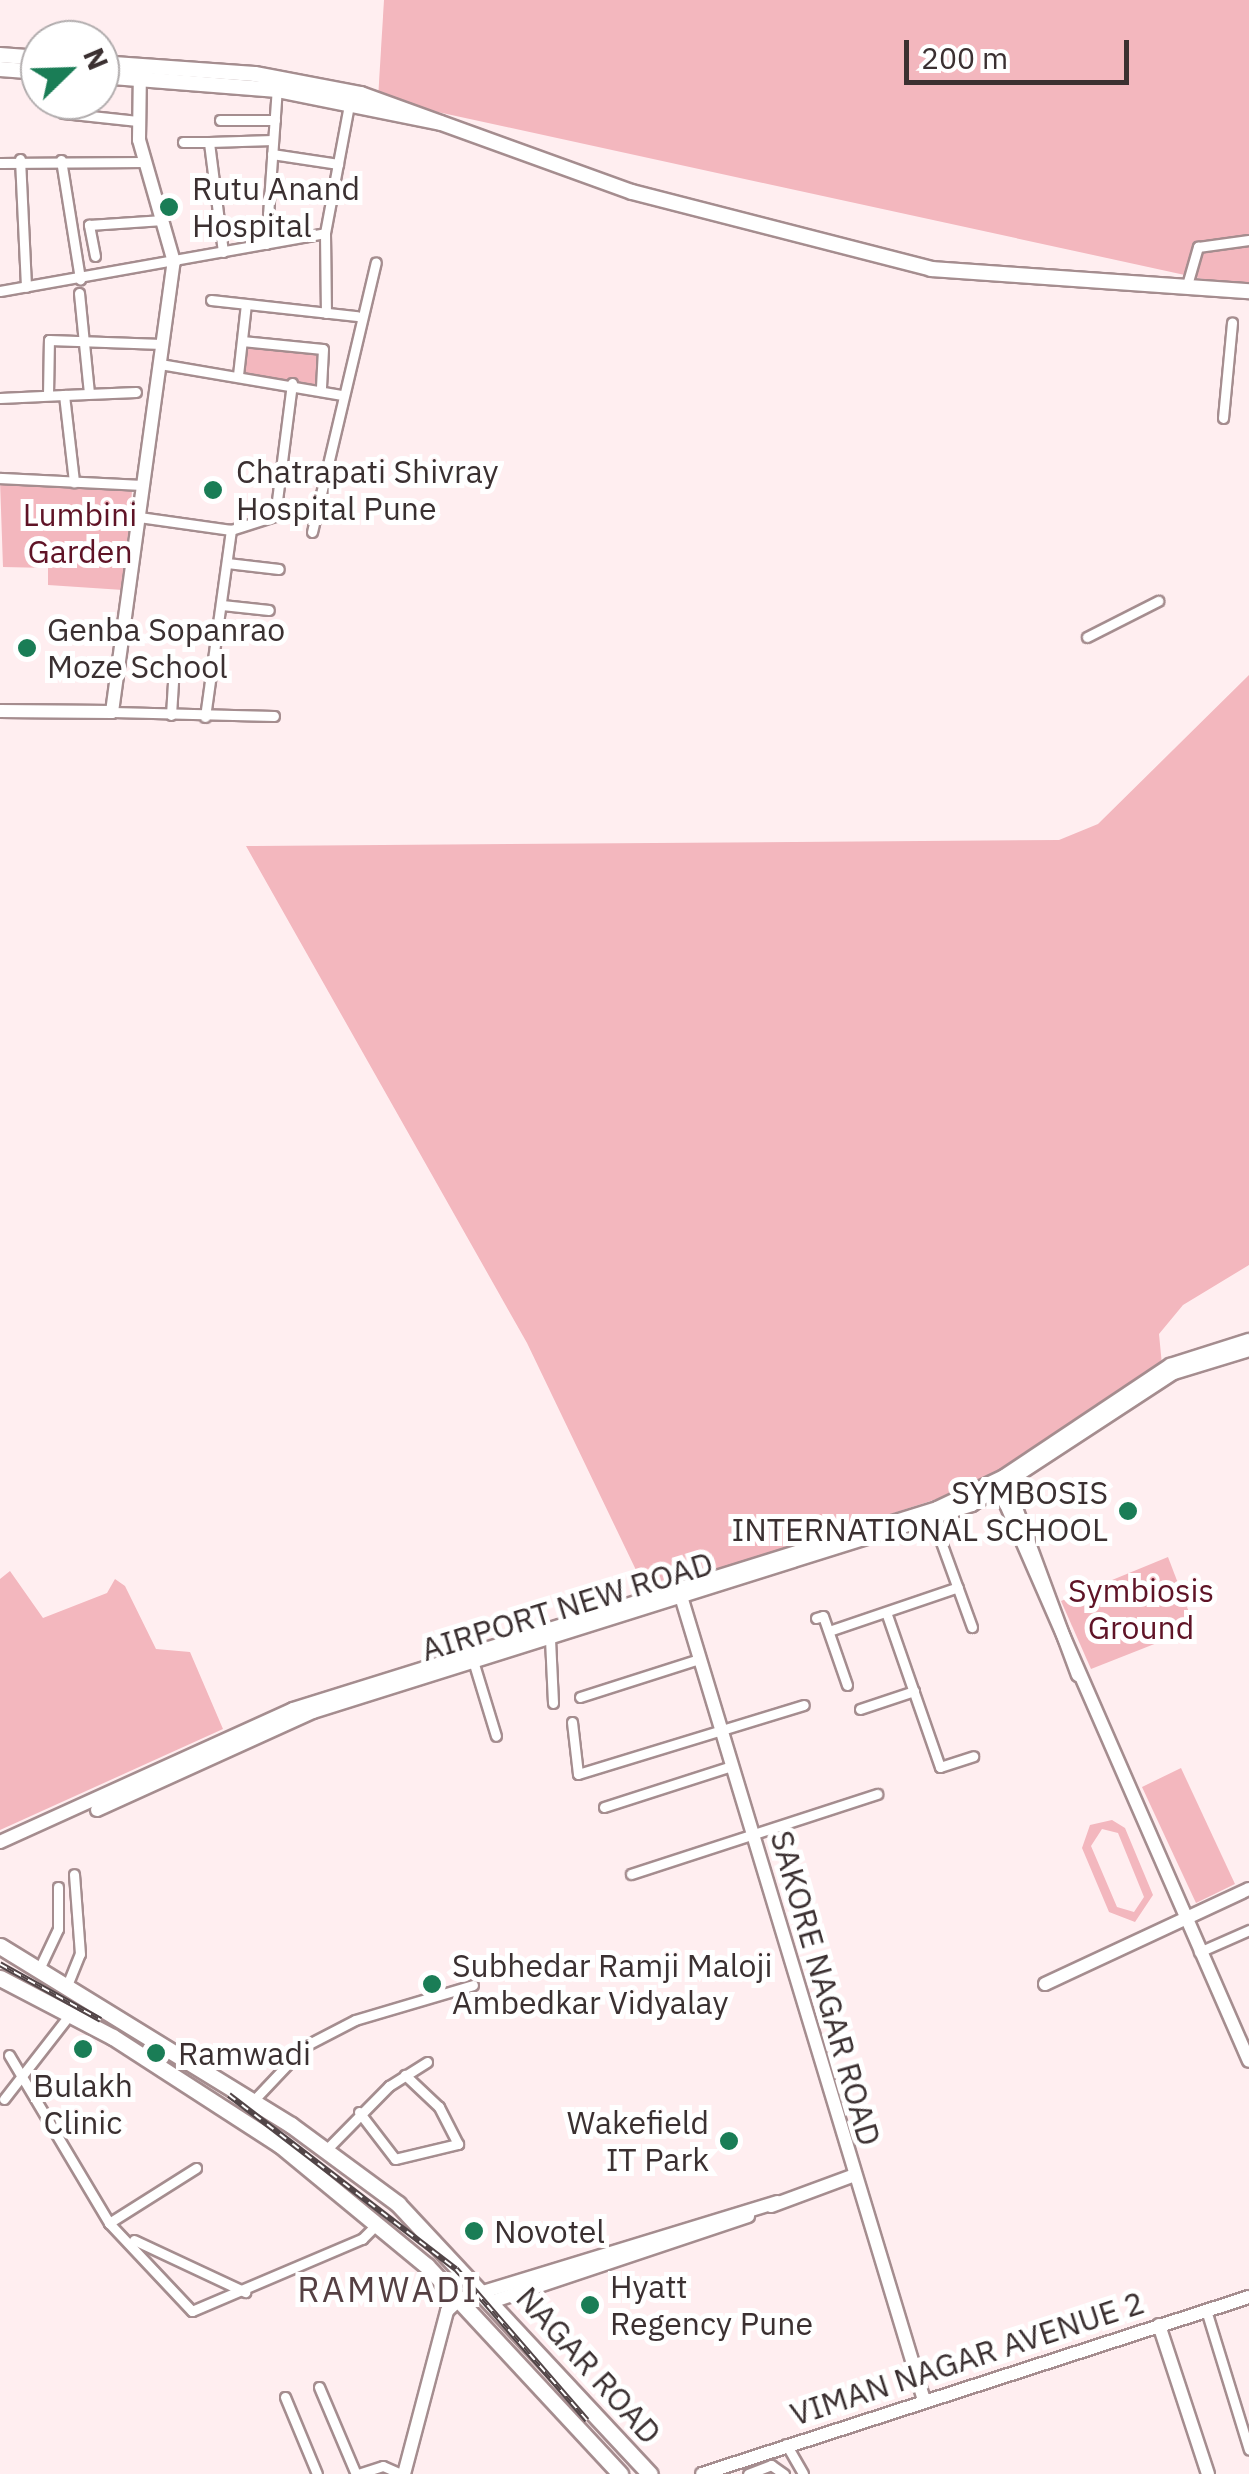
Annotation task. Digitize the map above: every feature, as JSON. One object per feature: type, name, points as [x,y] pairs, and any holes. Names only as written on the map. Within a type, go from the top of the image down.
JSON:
[{"type":"highway","name":"NAGAR ROAD","points":[[2,1946],[68,1982],[360,2175],[489,2295],[650,2474]]},
{"type":"highway","name":"NAGAR ROAD","points":[[0,1978],[72,2012],[280,2145],[377,2224],[465,2305],[620,2474]]},
{"type":"highway","points":[[342,2196],[360,2175]]},
{"type":"main road","points":[[120,67],[278,83],[350,99],[441,123],[632,192],[877,258],[990,276],[1249,291]]},
{"type":"main road","points":[[120,74],[140,72]]},
{"type":"street","points":[[112,712],[174,262],[166,220],[145,162],[138,121],[140,72]]},
{"type":"street","points":[[266,244],[278,83]]},
{"type":"street","points":[[326,313],[325,233],[350,99]]},
{"type":"street","points":[[120,119],[138,121]]},
{"type":"street","points":[[220,120],[275,120]]},
{"type":"street","points":[[183,142],[273,140]]},
{"type":"street","points":[[210,142],[223,252]]},
{"type":"street","points":[[272,154],[338,164]]},
{"type":"street","points":[[0,163],[20,159],[145,162]]},
{"type":"street","points":[[20,159],[26,287]]},
{"type":"street","points":[[61,160],[69,233],[80,279]]},
{"type":"street","points":[[215,188],[250,186]]},
{"type":"street","points":[[95,256],[89,226],[166,220]]},
{"type":"street","points":[[69,233],[91,233]]},
{"type":"street","points":[[0,291],[325,233]]},
{"type":"street","points":[[1187,285],[1198,247],[1249,240]]},
{"type":"street","points":[[312,532],[342,395],[357,368],[376,262]]},
{"type":"street","points":[[79,293],[89,394]]},
{"type":"street","points":[[211,300],[356,316]]},
{"type":"street","points":[[238,375],[246,304]]},
{"type":"street","points":[[1223,418],[1232,322]]},
{"type":"street","points":[[48,395],[46,343],[84,338],[162,344]]},
{"type":"street","points":[[242,341],[323,349],[321,387]]},
{"type":"street","points":[[160,364],[292,382],[342,395]]},
{"type":"street","points":[[138,517],[230,530],[275,516],[292,382]]},
{"type":"street","points":[[0,398],[136,392]]},
{"type":"street","points":[[64,395],[74,482]]},
{"type":"street","points":[[0,478],[143,486]]},
{"type":"street","points":[[205,717],[230,530]]},
{"type":"street","points":[[227,563],[279,569]]},
{"type":"street","points":[[1088,637],[1158,601]]},
{"type":"street","points":[[222,606],[269,610]]},
{"type":"street","points":[[170,715],[174,666]]},
{"type":"street","points":[[0,710],[274,716]]},
{"type":"street","name":"AIRPORT NEW ROAD","points":[[0,1851],[296,1718],[550,1639],[1002,1483],[1170,1364],[1249,1340]]},
{"type":"street","name":"AIRPORT NEW ROAD","points":[[0,1842],[293,1709],[934,1520],[1002,1483],[1174,1374],[1249,1350]]},
{"type":"street","points":[[1002,1483],[1078,1676],[1249,2060]]},
{"type":"street","points":[[934,1520],[972,1627]]},
{"type":"street","points":[[830,1631],[958,1587]]},
{"type":"street","name":"SAKORE NAGAR ROAD","points":[[681,1594],[852,2176],[924,2400]]},
{"type":"street","points":[[886,1612],[940,1768],[972,1756]]},
{"type":"street","points":[[816,1618],[830,1631],[847,1685]]},
{"type":"street","points":[[550,1639],[553,1703]]},
{"type":"street","points":[[580,1697],[700,1658]]},
{"type":"street","points":[[474,1664],[496,1736]]},
{"type":"street","points":[[860,1709],[914,1691]]},
{"type":"street","points":[[572,1722],[578,1774],[804,1705]]},
{"type":"street","points":[[604,1807],[732,1766]]},
{"type":"street","points":[[631,1874],[877,1794]]},
{"type":"street","points":[[68,1982],[80,1954],[74,1874]]},
{"type":"street","points":[[40,1968],[58,1929],[58,1887]]},
{"type":"street","points":[[1045,1984],[1182,1916],[1249,1889]]},
{"type":"street","points":[[1199,1952],[1249,1930]]},
{"type":"street","points":[[253,2101],[306,2046],[355,2020],[472,1985]]},
{"type":"street","points":[[4,2099],[23,2082],[72,2012]]},
{"type":"street","points":[[9,2056],[109,2223],[133,2240],[245,2292]]},
{"type":"street","points":[[326,2150],[359,2112],[427,2062]]},
{"type":"street","points":[[359,2112],[396,2159],[458,2144],[439,2107],[405,2075]]},
{"type":"street","points":[[109,2223],[196,2168]]},
{"type":"street","points":[[320,2387],[357,2474],[383,2466],[402,2474],[446,2311],[852,2176]]},
{"type":"street","points":[[133,2240],[192,2311],[245,2292],[377,2224]]},
{"type":"street","name":"VIMAN NAGAR AVENUE 2","points":[[702,2474],[1249,2297]]},
{"type":"street","points":[[1206,2310],[1249,2450]]},
{"type":"street","points":[[1159,2325],[1208,2474]]},
{"type":"street","points":[[285,2397],[317,2474]]},
{"type":"street","points":[[786,2444],[803,2474]]},
{"type":"street","points":[[748,2474],[771,2466],[784,2474]]},
{"type":"green space","points":[[384,0],[1249,0],[1249,289],[378,99]]},
{"type":"green space","points":[[242,341],[323,349],[321,387],[238,375]]},
{"type":"green space","name":"Lumbini Garden","points":[[0,481],[132,491],[123,590],[48,585],[48,568],[3,567]]},
{"type":"green space","points":[[1249,675],[1249,1265],[1183,1305],[1159,1334],[1162,1365],[986,1483],[647,1593],[527,1343],[246,846],[1059,840],[1098,824]]},
{"type":"green space","name":"Symbiosis Ground","points":[[1168,1557],[1195,1628],[1091,1669],[1061,1601]]},
{"type":"green space","points":[[10,1571],[43,1618],[107,1593],[115,1579],[125,1586],[156,1649],[190,1652],[223,1729],[0,1830],[0,1579]]},
{"type":"green space","points":[[1181,1768],[1235,1884],[1196,1903],[1142,1787]]},
{"type":"green space","points":[[1112,1820],[1125,1828],[1153,1895],[1135,1922],[1109,1912],[1082,1848],[1090,1825]],"holes":[[[1102,1829],[1118,1833],[1144,1897],[1134,1912],[1117,1907],[1091,1846]]]},
{"type":"railway","points":[[0,1964],[101,2020]]},
{"type":"railway","points":[[229,2095],[456,2269],[587,2420]]},
{"type":"place","name":"Rutu Anand Hospital","points":[[169,207]]},
{"type":"place","name":"Chatrapati Shivray Hospital Pune","points":[[213,490]]},
{"type":"place","name":"Genba Sopanrao Moze School","points":[[27,648]]},
{"type":"place","name":"SYMBOSIS INTERNATIONAL SCHOOL","points":[[1128,1511]]},
{"type":"place","name":"Subhedar Ramji Maloji Ambedkar Vidyalay","points":[[432,1984]]},
{"type":"place","name":"Bulakh Clinic","points":[[83,2049]]},
{"type":"place","name":"Ramwadi","points":[[156,2053]]},
{"type":"place","name":"Wakefield IT Park","points":[[729,2141]]},
{"type":"place","name":"Novotel","points":[[474,2231]]},
{"type":"place","name":"Hyatt Regency Pune","points":[[590,2305]]},
{"type":"district","name":"RAMWADI","points":[[388,2289]]}]
